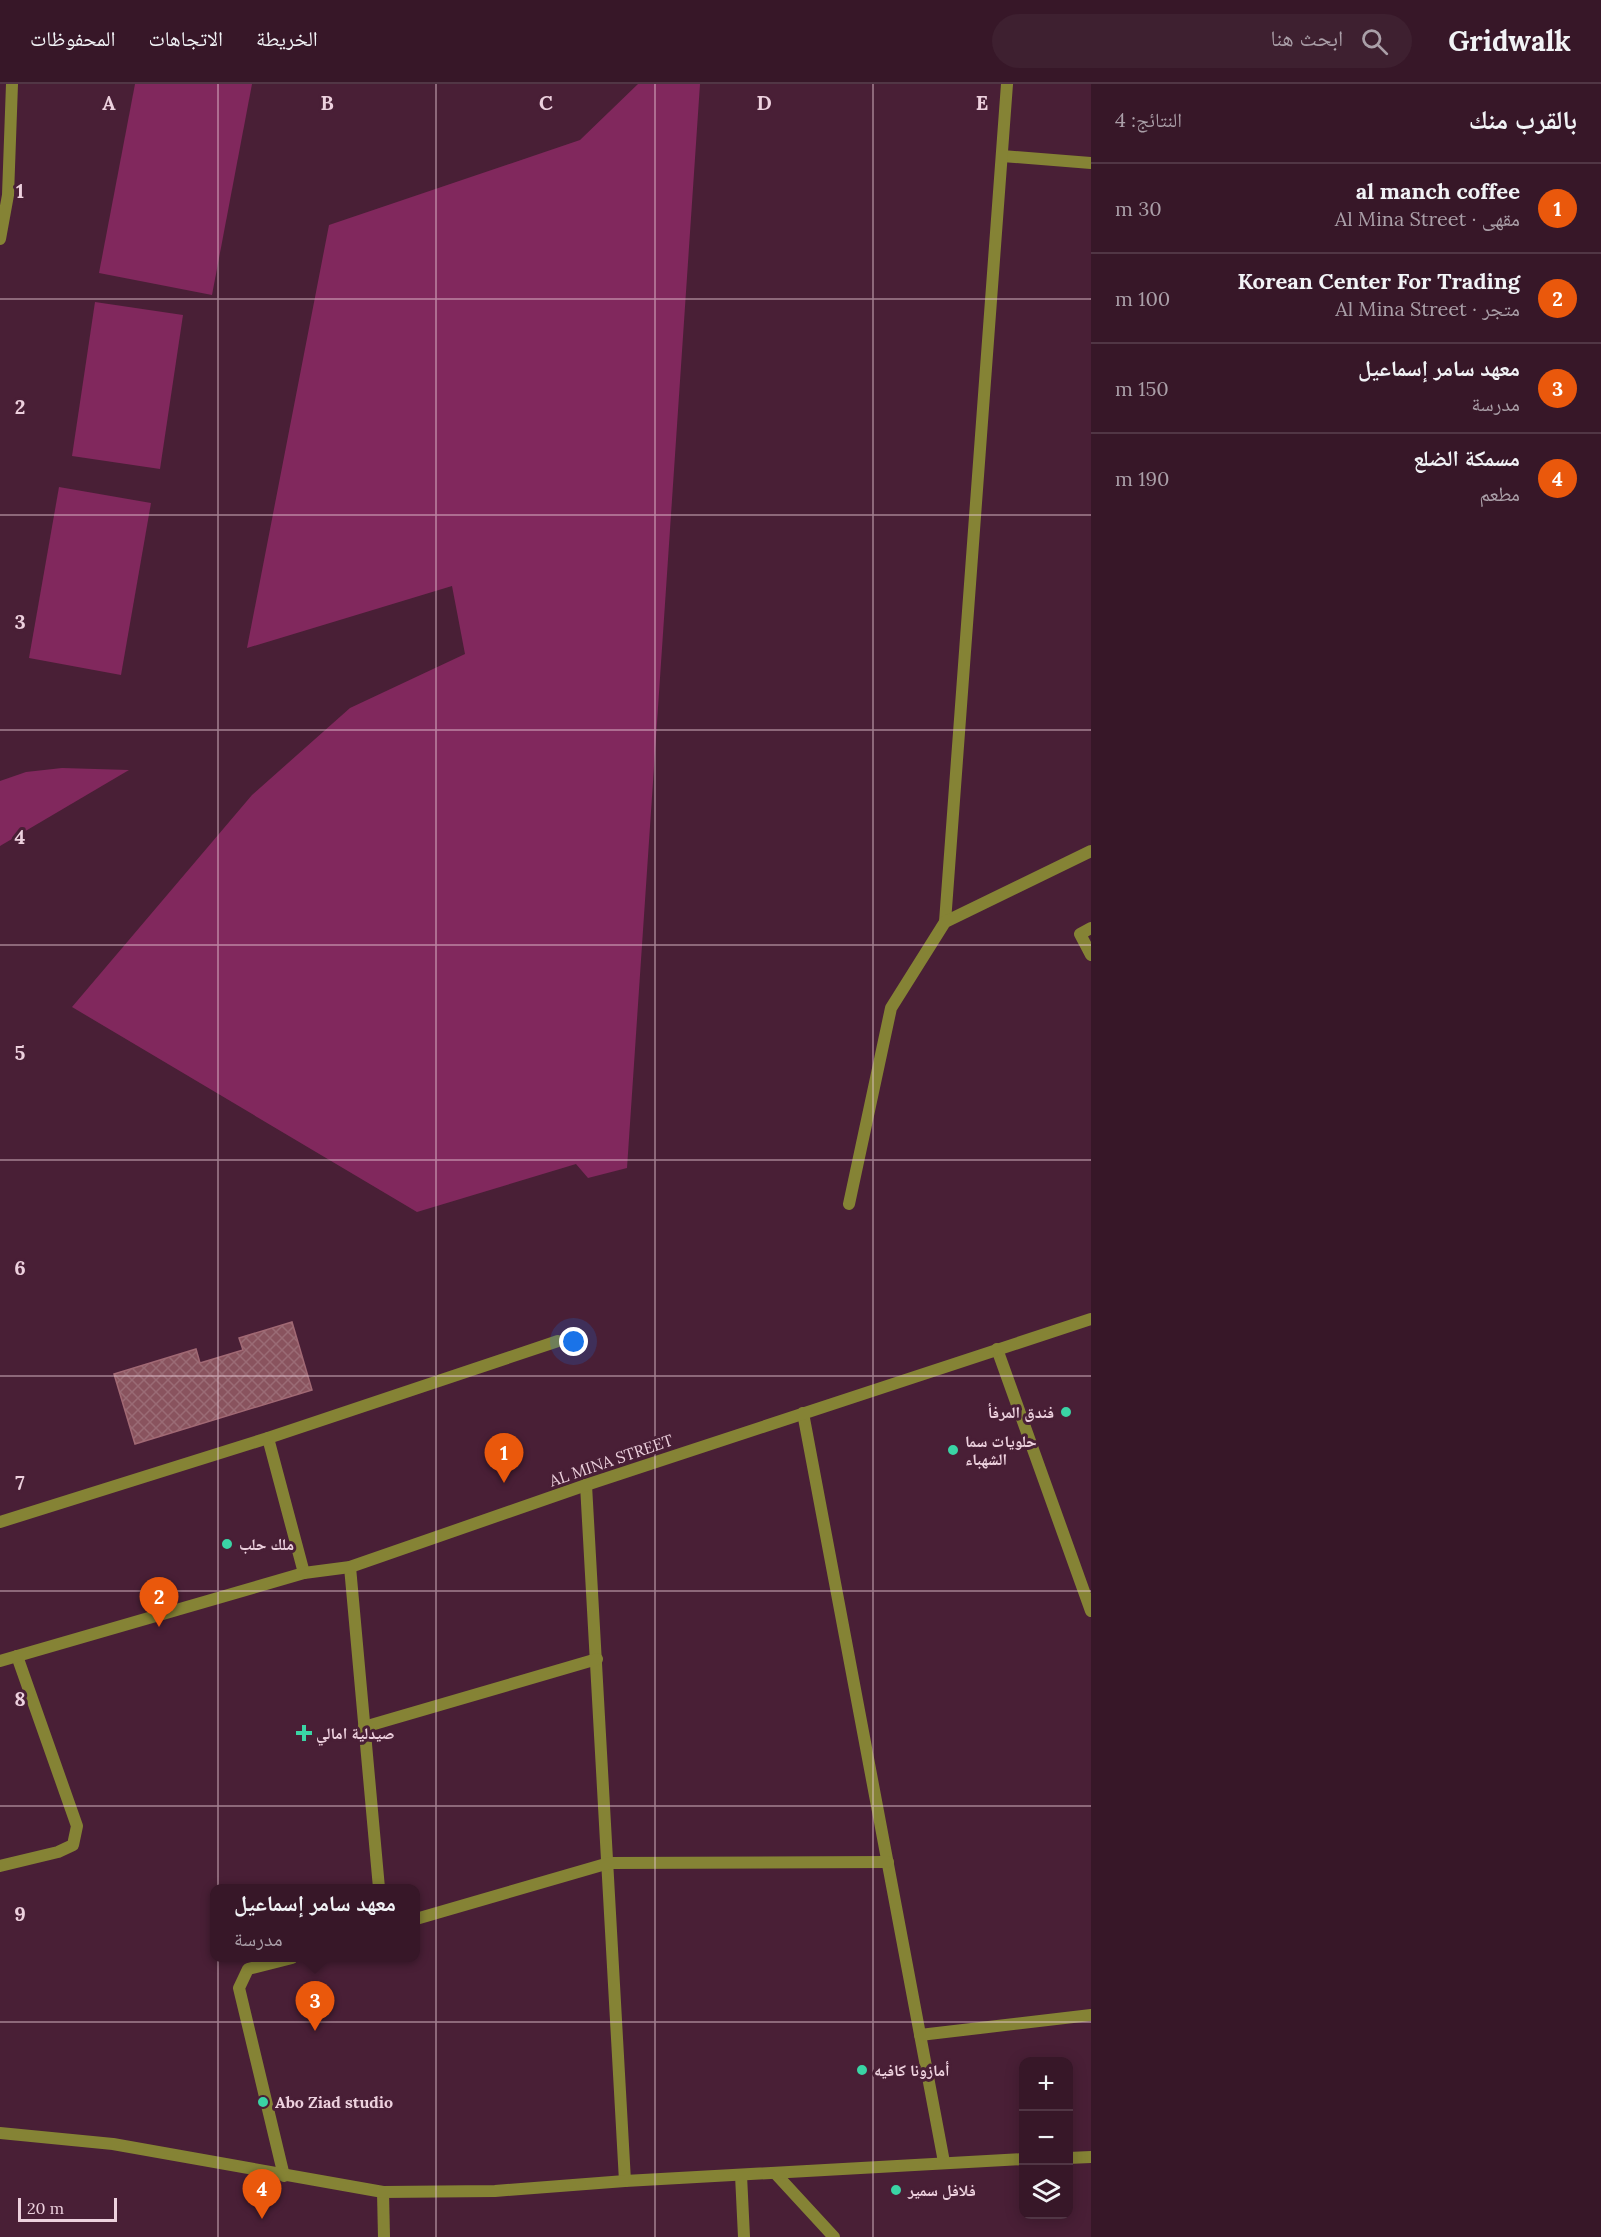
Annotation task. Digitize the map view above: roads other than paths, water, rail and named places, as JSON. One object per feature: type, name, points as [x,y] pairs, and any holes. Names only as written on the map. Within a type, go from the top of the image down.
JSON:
[{"type":"street","points":[[0,239],[8,195],[12,84]]},
{"type":"street","points":[[849,1204],[891,1008],[945,922],[1007,84]]},
{"type":"street","points":[[1002,156],[1091,163]]},
{"type":"street","points":[[945,922],[1091,851]]},
{"type":"street","points":[[1091,928],[1080,934],[1091,955]]},
{"type":"street","name":"AL MINA STREET","points":[[0,1660],[304,1573],[350,1567],[586,1485],[1091,1319]]},
{"type":"street","points":[[0,1522],[268,1438],[558,1341]]},
{"type":"street","points":[[997,1349],[1091,1611]]},
{"type":"street","points":[[803,1413],[944,2162]]},
{"type":"street","points":[[268,1438],[304,1573]]},
{"type":"street","points":[[586,1485],[609,1863],[625,2181]]},
{"type":"street","points":[[350,1567],[379,1884]]},
{"type":"street","points":[[0,1866],[58,1852],[73,1845],[77,1836],[77,1826],[17,1656]]},
{"type":"street","points":[[364,1727],[597,1659]]},
{"type":"street","points":[[420,1918],[609,1863],[888,1862]]},
{"type":"street","points":[[276,1962],[248,1969],[239,1988],[284,2176]]},
{"type":"street","points":[[920,2035],[1091,2015]]},
{"type":"street","points":[[0,2133],[113,2144],[383,2192],[495,2191],[625,2181],[1019,2159]]},
{"type":"street","points":[[1073,2158],[1091,2157]]},
{"type":"street","points":[[776,2173],[834,2237]]},
{"type":"street","points":[[741,2175],[744,2237]]},
{"type":"street","points":[[383,2192],[384,2237]]},
{"type":"place","name":"فندق المرفأ","points":[[1066,1412]]},
{"type":"place","name":"حلويات سما الشهباء","points":[[953,1450]]},
{"type":"place","name":"al manch coffee","points":[[504,1483]]},
{"type":"place","name":"ملك حلب","points":[[227,1544]]},
{"type":"place","name":"Korean Center For Trading","points":[[159,1627]]},
{"type":"place","name":"صيدلية امالي","points":[[304,1733]]},
{"type":"place","name":"معهد سامر إسماعيل","points":[[315,2031]]},
{"type":"place","name":"أمازونا كافيه","points":[[862,2070]]},
{"type":"place","name":"Abo Ziad studio","points":[[263,2102]]},
{"type":"place","name":"فلافل سمير","points":[[896,2190]]},
{"type":"place","name":"مسمكة الضلع","points":[[262,2219]]}]
